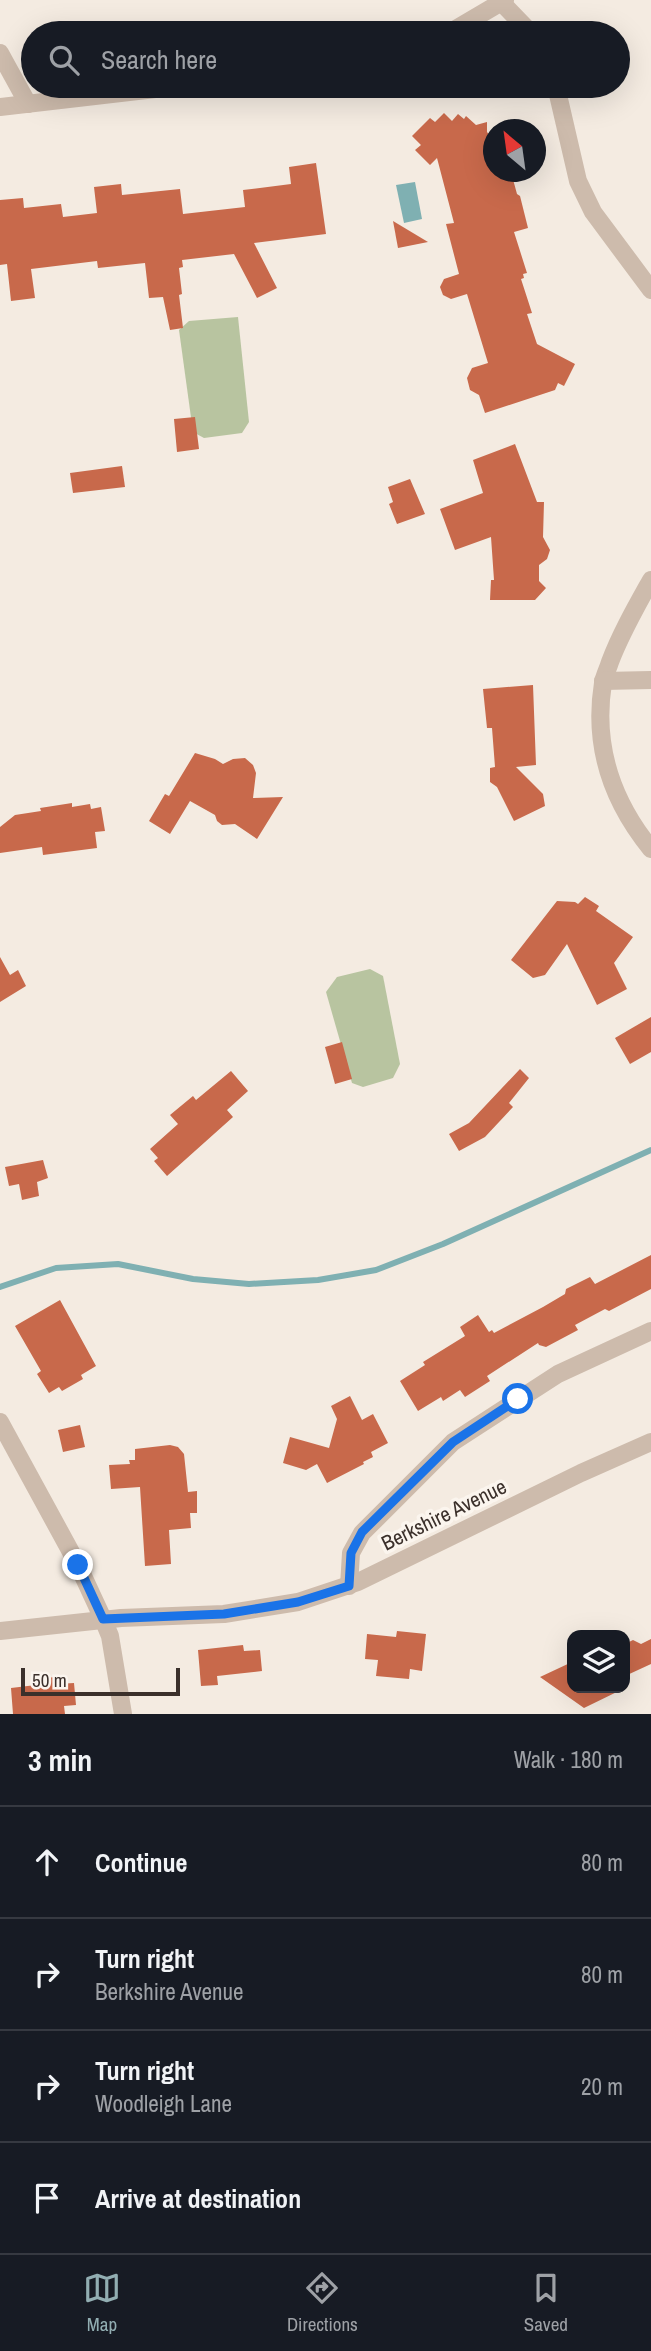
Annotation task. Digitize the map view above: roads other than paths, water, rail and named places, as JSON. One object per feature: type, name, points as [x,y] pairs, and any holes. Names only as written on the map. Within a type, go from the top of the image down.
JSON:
[{"type":"street","points":[[470,21],[503,2],[520,21]]},
{"type":"street","points":[[0,53],[21,91]]},
{"type":"street","points":[[25,98],[28,104]]},
{"type":"street","points":[[0,107],[79,98]]},
{"type":"street","points":[[559,98],[578,181],[593,212],[651,290]]},
{"type":"street","points":[[651,580],[622,631],[603,681],[601,743],[615,792],[630,821],[651,849]]},
{"type":"street","points":[[603,681],[651,680]]},
{"type":"street","points":[[349,1586],[351,1553],[362,1532],[453,1442],[558,1374],[651,1331]]},
{"type":"street","points":[[0,1422],[78,1565],[103,1619],[110,1636],[123,1714]]},
{"type":"street","name":"Berkshire Avenue","points":[[0,1631],[103,1619],[224,1614],[298,1602],[349,1586],[651,1442]]},
{"type":"water","points":[[415,182],[422,219],[404,223],[396,185]]},
{"type":"waterway","points":[[0,1287],[56,1268],[118,1264],[193,1279],[249,1284],[318,1280],[376,1270],[443,1244],[651,1150]]}]
